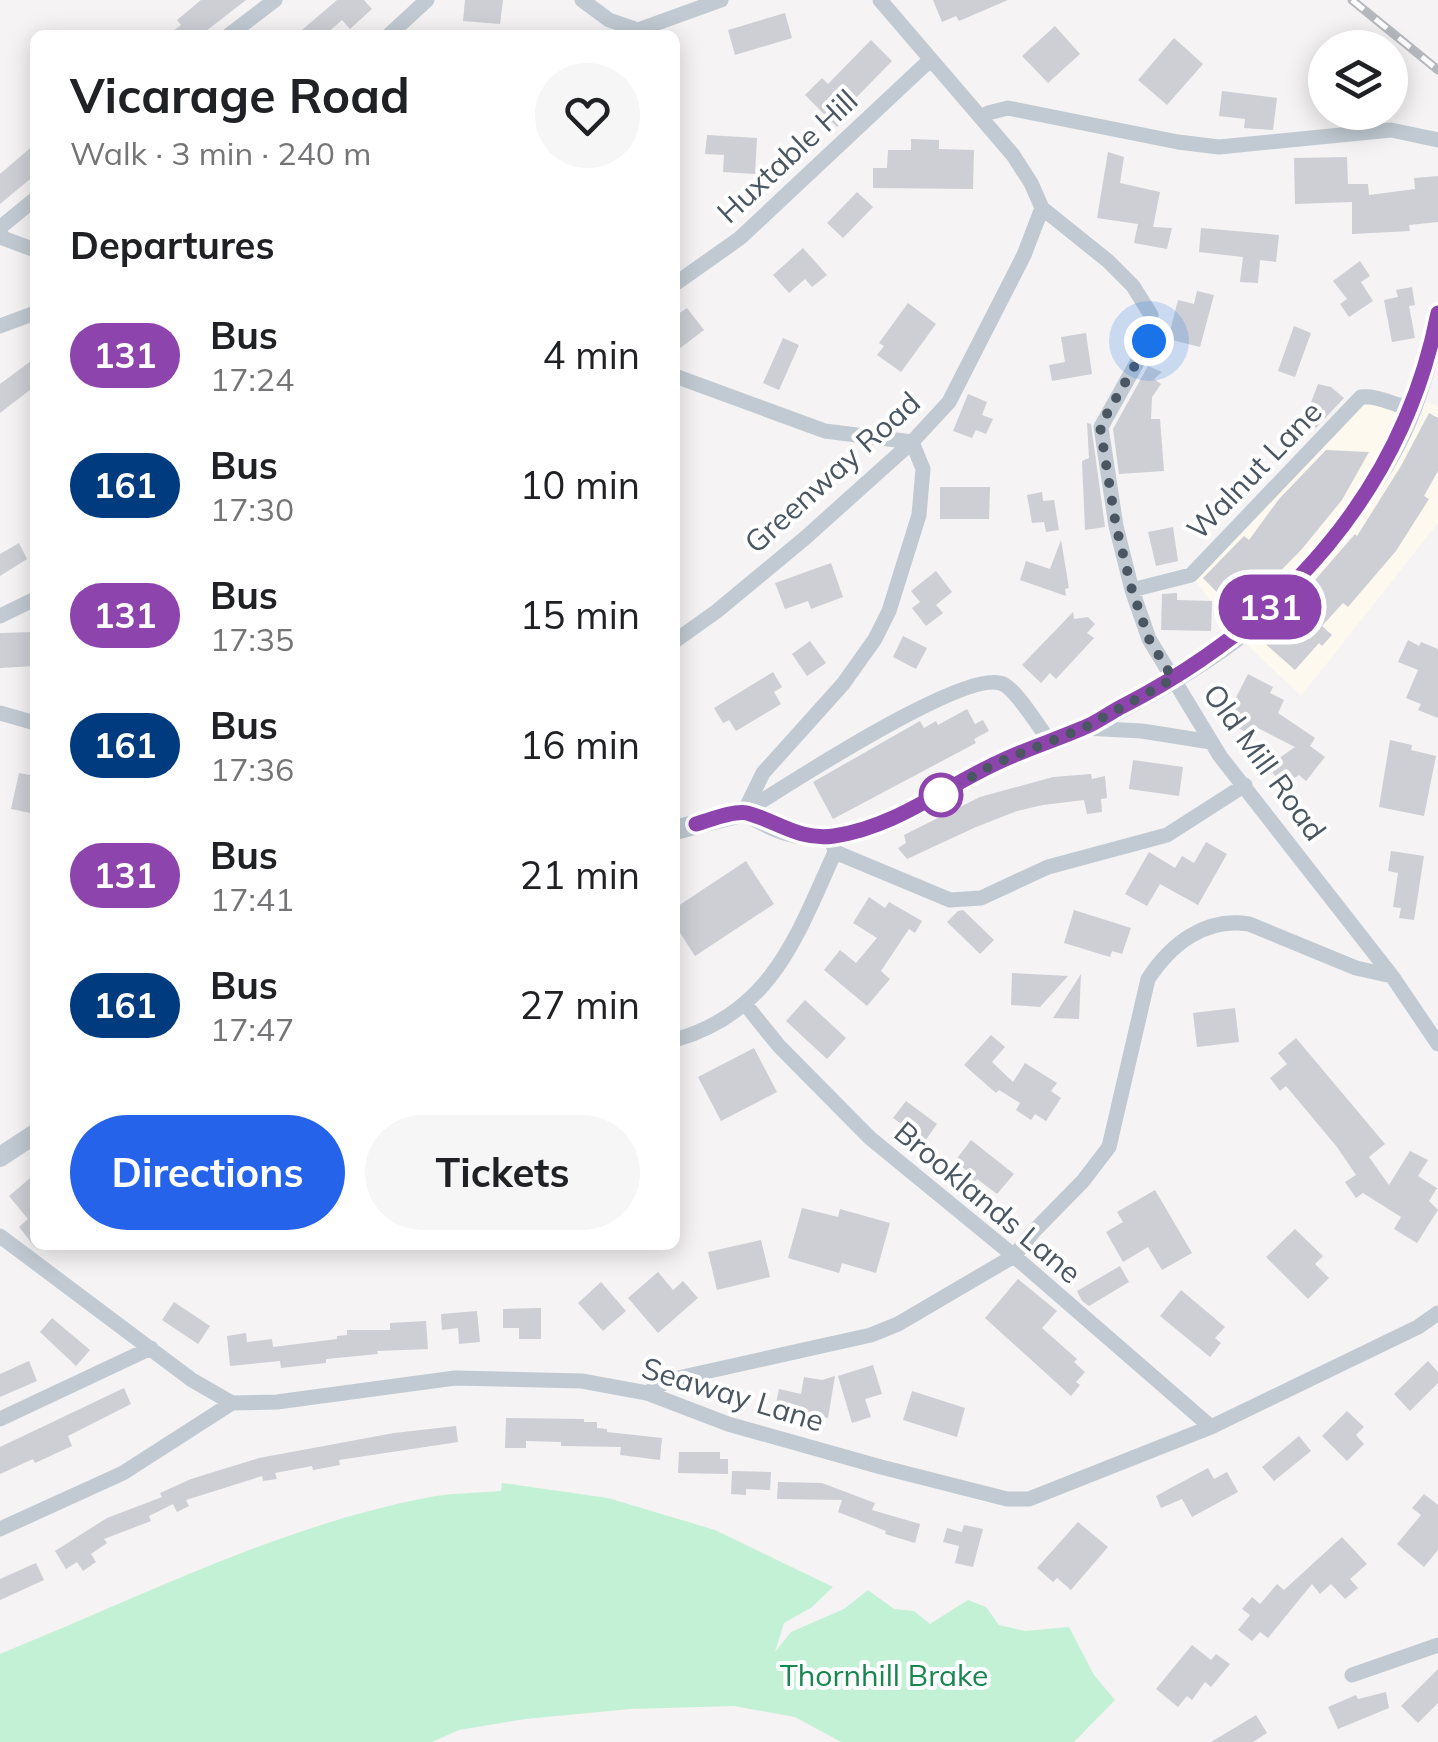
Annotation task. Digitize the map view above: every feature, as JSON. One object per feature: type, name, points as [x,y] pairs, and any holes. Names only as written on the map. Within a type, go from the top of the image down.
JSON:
[{"type":"street","points":[[236,30],[275,0]]},
{"type":"street","points":[[394,30],[427,0]]},
{"type":"street","points":[[582,0],[608,20],[638,30],[721,0]]},
{"type":"street","name":"Old Mill Road","points":[[880,0],[983,118],[1031,182],[1042,208],[1108,261],[1132,286],[1151,315],[1149,341],[1100,426],[1116,526],[1149,639],[1211,742],[1392,976],[1430,1016],[1438,1044]]},
{"type":"street","name":"Huxtable Hill","points":[[680,280],[740,238],[930,60]]},
{"type":"street","points":[[983,118],[1008,108],[1178,142],[1219,146],[1391,130],[1438,140]]},
{"type":"street","points":[[30,202],[2,226],[0,235],[30,248]]},
{"type":"street","name":"Greenway Road","points":[[680,637],[805,538],[912,442],[949,402],[1024,255],[1042,208]]},
{"type":"street","points":[[680,1039],[701,1033],[744,1004],[780,968],[833,844],[918,808],[994,764],[1084,728],[1173,679],[1238,636],[1278,600],[1371,486],[1412,408],[1429,360],[1438,313]]},
{"type":"street","points":[[0,326],[30,315]]},
{"type":"street","points":[[680,378],[825,431],[912,442],[923,469],[919,515],[889,611],[875,639],[844,684],[763,773],[744,812]]},
{"type":"street","name":"Walnut Lane","points":[[1132,590],[1191,575],[1361,397],[1412,408]]},
{"type":"street","points":[[0,616],[30,601]]},
{"type":"street","points":[[680,829],[744,812],[910,712],[988,681],[1005,685],[1049,740]]},
{"type":"street","points":[[0,713],[30,722]]},
{"type":"street","points":[[1084,728],[1142,731],[1211,742]]},
{"type":"street","points":[[744,812],[786,831],[833,844],[950,900],[980,898],[1048,867],[1167,835],[1245,785]]},
{"type":"street","points":[[647,1393],[668,1380],[871,1334],[898,1324],[1014,1256],[1109,1147],[1148,979],[1180,940],[1232,922],[1249,924],[1356,968],[1392,976]]},
{"type":"street","name":"Brooklands Lane","points":[[744,1004],[779,1046],[870,1138],[1014,1256],[1211,1427]]},
{"type":"street","points":[[0,1156],[30,1137]]},
{"type":"street","points":[[0,1236],[192,1380],[232,1403],[123,1473],[0,1529]]},
{"type":"street","name":"Seaway Lane","points":[[232,1403],[277,1402],[455,1378],[582,1381],[647,1393],[728,1424],[1007,1499],[1029,1500],[1211,1427],[1418,1327],[1438,1313]]},
{"type":"street","points":[[0,1418],[151,1348]]},
{"type":"street","points":[[1352,1675],[1438,1645]]},
{"type":"shaded area","points":[[1361,397],[1412,408],[1429,402],[1438,407],[1438,523],[1301,696],[1238,636],[1191,575]]},
{"type":"green space","name":"Thornhill Brake","points":[[502,1483],[608,1498],[715,1530],[833,1587],[812,1607],[784,1623],[775,1652],[791,1632],[844,1609],[868,1590],[894,1609],[914,1611],[930,1624],[968,1600],[986,1607],[999,1625],[1025,1631],[1069,1627],[1094,1675],[1115,1700],[1074,1742],[841,1742],[795,1717],[734,1706],[630,1709],[525,1719],[459,1730],[432,1742],[0,1742],[0,1654],[262,1545],[425,1498],[501,1491]]},
{"type":"building","points":[[201,0],[246,0],[207,30],[174,30],[181,25],[177,20]]},
{"type":"building","points":[[337,0],[364,0],[372,9],[350,29],[342,20],[331,30],[302,30]]},
{"type":"building","points":[[465,0],[503,0],[500,24],[463,21]]},
{"type":"building","points":[[933,0],[1008,0],[959,21],[956,16],[942,22]]},
{"type":"building","points":[[785,13],[792,38],[735,55],[728,30]]},
{"type":"building","points":[[1055,26],[1080,54],[1048,83],[1022,56]]},
{"type":"building","points":[[1174,38],[1203,64],[1167,105],[1138,80]]},
{"type":"building","points":[[871,40],[892,61],[848,106],[854,111],[837,127],[805,95],[822,78],[828,84]]},
{"type":"building","points":[[1222,91],[1277,98],[1273,130],[1244,128],[1245,119],[1219,116]]},
{"type":"building","points":[[707,135],[757,138],[755,174],[723,172],[724,155],[705,154]]},
{"type":"building","points":[[911,139],[939,140],[939,149],[974,150],[973,189],[873,188],[873,168],[887,168],[888,150],[911,150]]},
{"type":"building","points":[[30,148],[30,179],[0,204],[0,174]]},
{"type":"building","points":[[1108,152],[1124,157],[1120,183],[1160,192],[1153,227],[1172,228],[1167,249],[1134,243],[1138,224],[1097,218]]},
{"type":"building","points":[[1347,157],[1348,184],[1368,184],[1369,195],[1415,189],[1414,178],[1438,176],[1438,222],[1409,225],[1410,231],[1352,234],[1352,202],[1295,204],[1294,158]]},
{"type":"building","points":[[857,192],[873,207],[843,238],[827,223]]},
{"type":"building","points":[[1201,228],[1279,235],[1276,262],[1260,260],[1258,283],[1240,282],[1243,257],[1199,252]]},
{"type":"building","points":[[803,248],[827,275],[812,287],[805,279],[789,293],[773,275]]},
{"type":"building","points":[[1360,261],[1370,276],[1361,282],[1373,301],[1349,317],[1340,304],[1347,299],[1333,281]]},
{"type":"building","points":[[1412,287],[1415,305],[1409,306],[1415,338],[1392,342],[1384,300],[1398,297],[1396,290]]},
{"type":"building","points":[[1197,291],[1214,295],[1200,347],[1168,339],[1178,300],[1194,304]]},
{"type":"building","points":[[908,303],[936,324],[901,372],[877,355],[884,346],[879,343]]},
{"type":"building","points":[[687,308],[704,330],[680,348],[680,313]]},
{"type":"building","points":[[1294,326],[1311,333],[1295,377],[1278,371]]},
{"type":"building","points":[[1086,333],[1092,374],[1052,381],[1049,365],[1065,362],[1061,337]]},
{"type":"building","points":[[783,338],[799,345],[779,390],[763,383]]},
{"type":"building","points":[[30,362],[30,390],[0,413],[0,384]]},
{"type":"building","points":[[1148,366],[1162,372],[1154,379],[1161,384],[1152,397],[1151,419],[1160,419],[1164,471],[1119,474],[1113,429]]},
{"type":"building","points":[[1318,384],[1331,387],[1344,398],[1316,428],[1305,418]]},
{"type":"building","points":[[968,394],[987,402],[982,415],[993,419],[986,434],[976,430],[972,438],[953,431]]},
{"type":"building","points":[[1429,413],[1438,418],[1438,471],[1424,496],[1429,499],[1396,551],[1348,607],[1343,603],[1322,626],[1332,635],[1322,646],[1319,643],[1295,670],[1262,641],[1357,536]]},
{"type":"building","points":[[1087,423],[1091,424],[1105,527],[1085,530],[1082,461],[1089,458]]},
{"type":"building","points":[[1326,450],[1369,452],[1342,500],[1302,549],[1238,614],[1203,578],[1244,536],[1249,540],[1279,499]]},
{"type":"building","points":[[940,487],[990,487],[989,519],[940,519]]},
{"type":"building","points":[[1042,492],[1043,501],[1054,500],[1059,530],[1046,532],[1044,522],[1032,523],[1027,495]]},
{"type":"building","points":[[1173,527],[1178,561],[1156,566],[1148,532]]},
{"type":"building","points":[[1061,540],[1069,588],[1065,589],[1066,596],[1020,580],[1026,561],[1050,569]]},
{"type":"building","points":[[19,543],[27,559],[0,576],[0,554]]},
{"type":"building","points":[[831,563],[843,597],[811,609],[808,601],[785,609],[775,583]]},
{"type":"building","points":[[936,571],[952,592],[936,605],[943,613],[926,626],[912,608],[920,602],[911,591]]},
{"type":"building","points":[[1177,593],[1177,600],[1212,601],[1211,631],[1161,630],[1162,594]]},
{"type":"building","points":[[1073,612],[1074,619],[1088,617],[1095,624],[1087,633],[1094,638],[1056,679],[1050,673],[1041,683],[1022,665]]},
{"type":"building","points":[[30,632],[30,666],[0,668],[0,633]]},
{"type":"building","points":[[903,636],[927,648],[916,669],[893,657]]},
{"type":"building","points":[[1408,640],[1438,649],[1438,718],[1418,710],[1421,704],[1406,698],[1418,670],[1398,662]]},
{"type":"building","points":[[810,641],[826,663],[807,676],[792,654]]},
{"type":"building","points":[[773,672],[782,687],[774,692],[781,704],[736,731],[729,720],[723,723],[714,708]]},
{"type":"building","points":[[1248,674],[1273,687],[1270,693],[1284,700],[1278,713],[1315,738],[1310,746],[1325,757],[1306,781],[1299,775],[1282,786],[1268,766],[1295,747],[1254,726],[1250,734],[1238,728],[1241,722],[1227,715]]},
{"type":"building","points":[[967,709],[975,724],[983,720],[989,731],[974,739],[976,743],[833,819],[813,782],[920,721],[924,728],[936,721],[938,725]]},
{"type":"building","points":[[1390,740],[1436,756],[1424,816],[1379,807]]},
{"type":"building","points":[[1133,760],[1183,767],[1179,796],[1129,789]]},
{"type":"building","points":[[19,773],[30,775],[30,813],[11,809]]},
{"type":"building","points":[[1091,774],[1092,779],[1105,776],[1107,798],[1101,799],[1102,812],[1087,814],[1084,800],[1043,805],[976,827],[907,859],[898,848],[906,843],[904,835],[980,797],[1053,777]]},
{"type":"building","points":[[1206,842],[1227,854],[1198,905],[1160,884],[1147,906],[1125,894],[1149,852],[1175,868],[1182,856],[1194,863]]},
{"type":"building","points":[[1391,851],[1424,856],[1414,920],[1399,918],[1401,908],[1393,907],[1398,873],[1388,871]]},
{"type":"building","points":[[746,861],[774,904],[695,956],[680,933],[680,905]]},
{"type":"building","points":[[869,897],[885,908],[889,902],[922,921],[915,933],[909,929],[881,971],[890,979],[867,1006],[824,970],[840,950],[856,963],[877,938],[853,923]]},
{"type":"building","points":[[963,910],[994,940],[980,954],[947,922]]},
{"type":"building","points":[[1074,910],[1131,928],[1122,954],[1112,951],[1110,957],[1064,943]]},
{"type":"building","points":[[1012,973],[1068,976],[1040,1007],[1011,1005]]},
{"type":"building","points":[[1081,974],[1079,1019],[1053,1018]]},
{"type":"building","points":[[805,1000],[846,1038],[827,1059],[786,1021]]},
{"type":"building","points":[[1235,1008],[1239,1042],[1197,1047],[1193,1013]]},
{"type":"building","points":[[991,1035],[1005,1047],[992,1062],[1013,1082],[1025,1063],[1057,1083],[1051,1091],[1061,1098],[1046,1121],[1035,1114],[1031,1120],[1016,1110],[1020,1103],[999,1090],[996,1093],[964,1065]]},
{"type":"building","points":[[1296,1038],[1385,1144],[1369,1157],[1389,1185],[1410,1151],[1428,1160],[1418,1176],[1437,1188],[1429,1201],[1438,1210],[1417,1243],[1394,1229],[1401,1217],[1363,1193],[1356,1198],[1345,1182],[1356,1175],[1337,1147],[1286,1086],[1280,1091],[1270,1078],[1287,1064],[1278,1053]]},
{"type":"building","points":[[754,1048],[777,1092],[721,1121],[698,1077]]},
{"type":"building","points":[[906,1101],[937,1124],[925,1141],[893,1118]]},
{"type":"building","points":[[971,1140],[1014,1174],[997,1194],[977,1179],[964,1200],[954,1192],[967,1171],[955,1161]]},
{"type":"building","points":[[30,1178],[30,1241],[19,1227],[28,1219],[9,1196]]},
{"type":"building","points":[[1155,1190],[1192,1253],[1162,1270],[1148,1247],[1123,1262],[1106,1232],[1123,1222],[1117,1212]]},
{"type":"building","points":[[802,1208],[838,1217],[840,1209],[890,1223],[876,1273],[842,1263],[839,1273],[788,1258]]},
{"type":"building","points":[[1295,1229],[1323,1256],[1315,1264],[1329,1278],[1308,1299],[1266,1257]]},
{"type":"building","points":[[761,1240],[770,1277],[717,1290],[708,1252]]},
{"type":"building","points":[[1120,1266],[1129,1282],[1089,1306],[1082,1301],[1077,1291]]},
{"type":"building","points":[[658,1272],[673,1290],[683,1281],[698,1298],[658,1333],[628,1298]]},
{"type":"building","points":[[1018,1279],[1057,1311],[1042,1328],[1077,1359],[1074,1362],[1085,1372],[1071,1396],[985,1318]]},
{"type":"building","points":[[601,1282],[626,1311],[603,1331],[578,1303]]},
{"type":"building","points":[[1181,1290],[1225,1327],[1215,1338],[1221,1343],[1210,1357],[1160,1316]]},
{"type":"building","points":[[174,1302],[210,1326],[198,1344],[162,1320]]},
{"type":"building","points":[[541,1308],[541,1339],[519,1339],[519,1328],[503,1328],[503,1309]]},
{"type":"building","points":[[477,1311],[480,1342],[459,1344],[458,1328],[442,1330],[441,1314]]},
{"type":"building","points":[[52,1318],[90,1350],[76,1366],[40,1332]]},
{"type":"building","points":[[426,1321],[428,1349],[377,1351],[378,1354],[281,1368],[280,1361],[230,1366],[227,1336],[246,1333],[247,1342],[272,1339],[273,1347],[337,1339],[347,1335],[347,1330],[390,1330],[390,1323]]},
{"type":"building","points":[[29,1361],[37,1381],[0,1397],[0,1374]]},
{"type":"building","points":[[1428,1361],[1438,1372],[1438,1383],[1410,1411],[1394,1394]]},
{"type":"building","points":[[873,1365],[882,1394],[865,1399],[871,1417],[852,1423],[838,1376]]},
{"type":"building","points":[[835,1376],[828,1418],[775,1408],[779,1389],[801,1394],[804,1377],[822,1380]]},
{"type":"building","points":[[124,1388],[131,1404],[68,1436],[72,1446],[0,1474],[0,1447]]},
{"type":"building","points":[[912,1391],[965,1408],[957,1437],[903,1420]]},
{"type":"building","points":[[1347,1411],[1364,1427],[1356,1435],[1364,1444],[1347,1461],[1322,1436]]},
{"type":"building","points":[[506,1418],[584,1419],[597,1422],[597,1428],[607,1432],[662,1438],[660,1460],[620,1455],[621,1447],[561,1446],[561,1442],[526,1441],[526,1448],[505,1448]]},
{"type":"building","points":[[456,1426],[458,1442],[339,1460],[340,1465],[313,1470],[312,1466],[275,1473],[277,1479],[263,1481],[262,1476],[186,1500],[189,1506],[177,1512],[173,1504],[149,1516],[151,1521],[104,1539],[107,1543],[91,1554],[96,1562],[83,1571],[77,1562],[66,1569],[55,1551],[107,1518],[162,1497],[160,1493],[191,1479],[259,1458],[394,1433]]},
{"type":"building","points":[[1299,1436],[1311,1451],[1274,1481],[1262,1467]]},
{"type":"building","points":[[679,1452],[720,1452],[720,1459],[728,1459],[728,1474],[678,1473]]},
{"type":"building","points":[[1208,1468],[1214,1479],[1227,1472],[1238,1492],[1192,1517],[1182,1499],[1161,1508],[1156,1496]]},
{"type":"building","points":[[732,1471],[771,1472],[770,1490],[746,1489],[746,1495],[731,1494]]},
{"type":"building","points":[[778,1482],[822,1483],[875,1503],[872,1510],[920,1524],[915,1543],[838,1512],[842,1500],[777,1499]]},
{"type":"building","points":[[1424,1494],[1438,1505],[1438,1550],[1424,1567],[1397,1544],[1421,1515],[1412,1508]]},
{"type":"building","points":[[1078,1522],[1108,1547],[1071,1590],[1057,1578],[1053,1582],[1037,1568]]},
{"type":"building","points":[[964,1525],[983,1529],[973,1567],[955,1563],[959,1546],[943,1542],[947,1528],[962,1532]]},
{"type":"building","points":[[1342,1537],[1367,1564],[1350,1579],[1358,1588],[1345,1599],[1331,1584],[1320,1594],[1312,1584],[1268,1638],[1260,1632],[1252,1641],[1238,1630],[1250,1615],[1242,1609],[1252,1597],[1260,1604],[1277,1584],[1284,1590]]},
{"type":"building","points":[[36,1563],[44,1580],[0,1600],[0,1579]]},
{"type":"building","points":[[1192,1645],[1211,1660],[1216,1654],[1230,1664],[1211,1687],[1205,1682],[1192,1700],[1187,1696],[1178,1707],[1156,1689]]},
{"type":"building","points":[[1438,1669],[1438,1703],[1418,1723],[1401,1706]]},
{"type":"building","points":[[1386,1692],[1389,1708],[1338,1729],[1328,1707],[1356,1695],[1358,1699]]},
{"type":"building","points":[[1256,1715],[1267,1733],[1253,1742],[1211,1742]]},
{"type":"railway","points":[[1352,0],[1438,70]]},
{"type":"bus line","name":"131","points":[[696,824],[744,812],[786,831],[832,837],[871,825],[918,808],[994,764],[1084,728],[1173,679],[1238,636],[1313,561],[1371,486],[1412,408],[1429,360],[1438,313]]},
{"type":"route","points":[[941,795],[994,764],[1084,728],[1173,679],[1149,639],[1132,590],[1116,526],[1100,426],[1149,341]]}]
